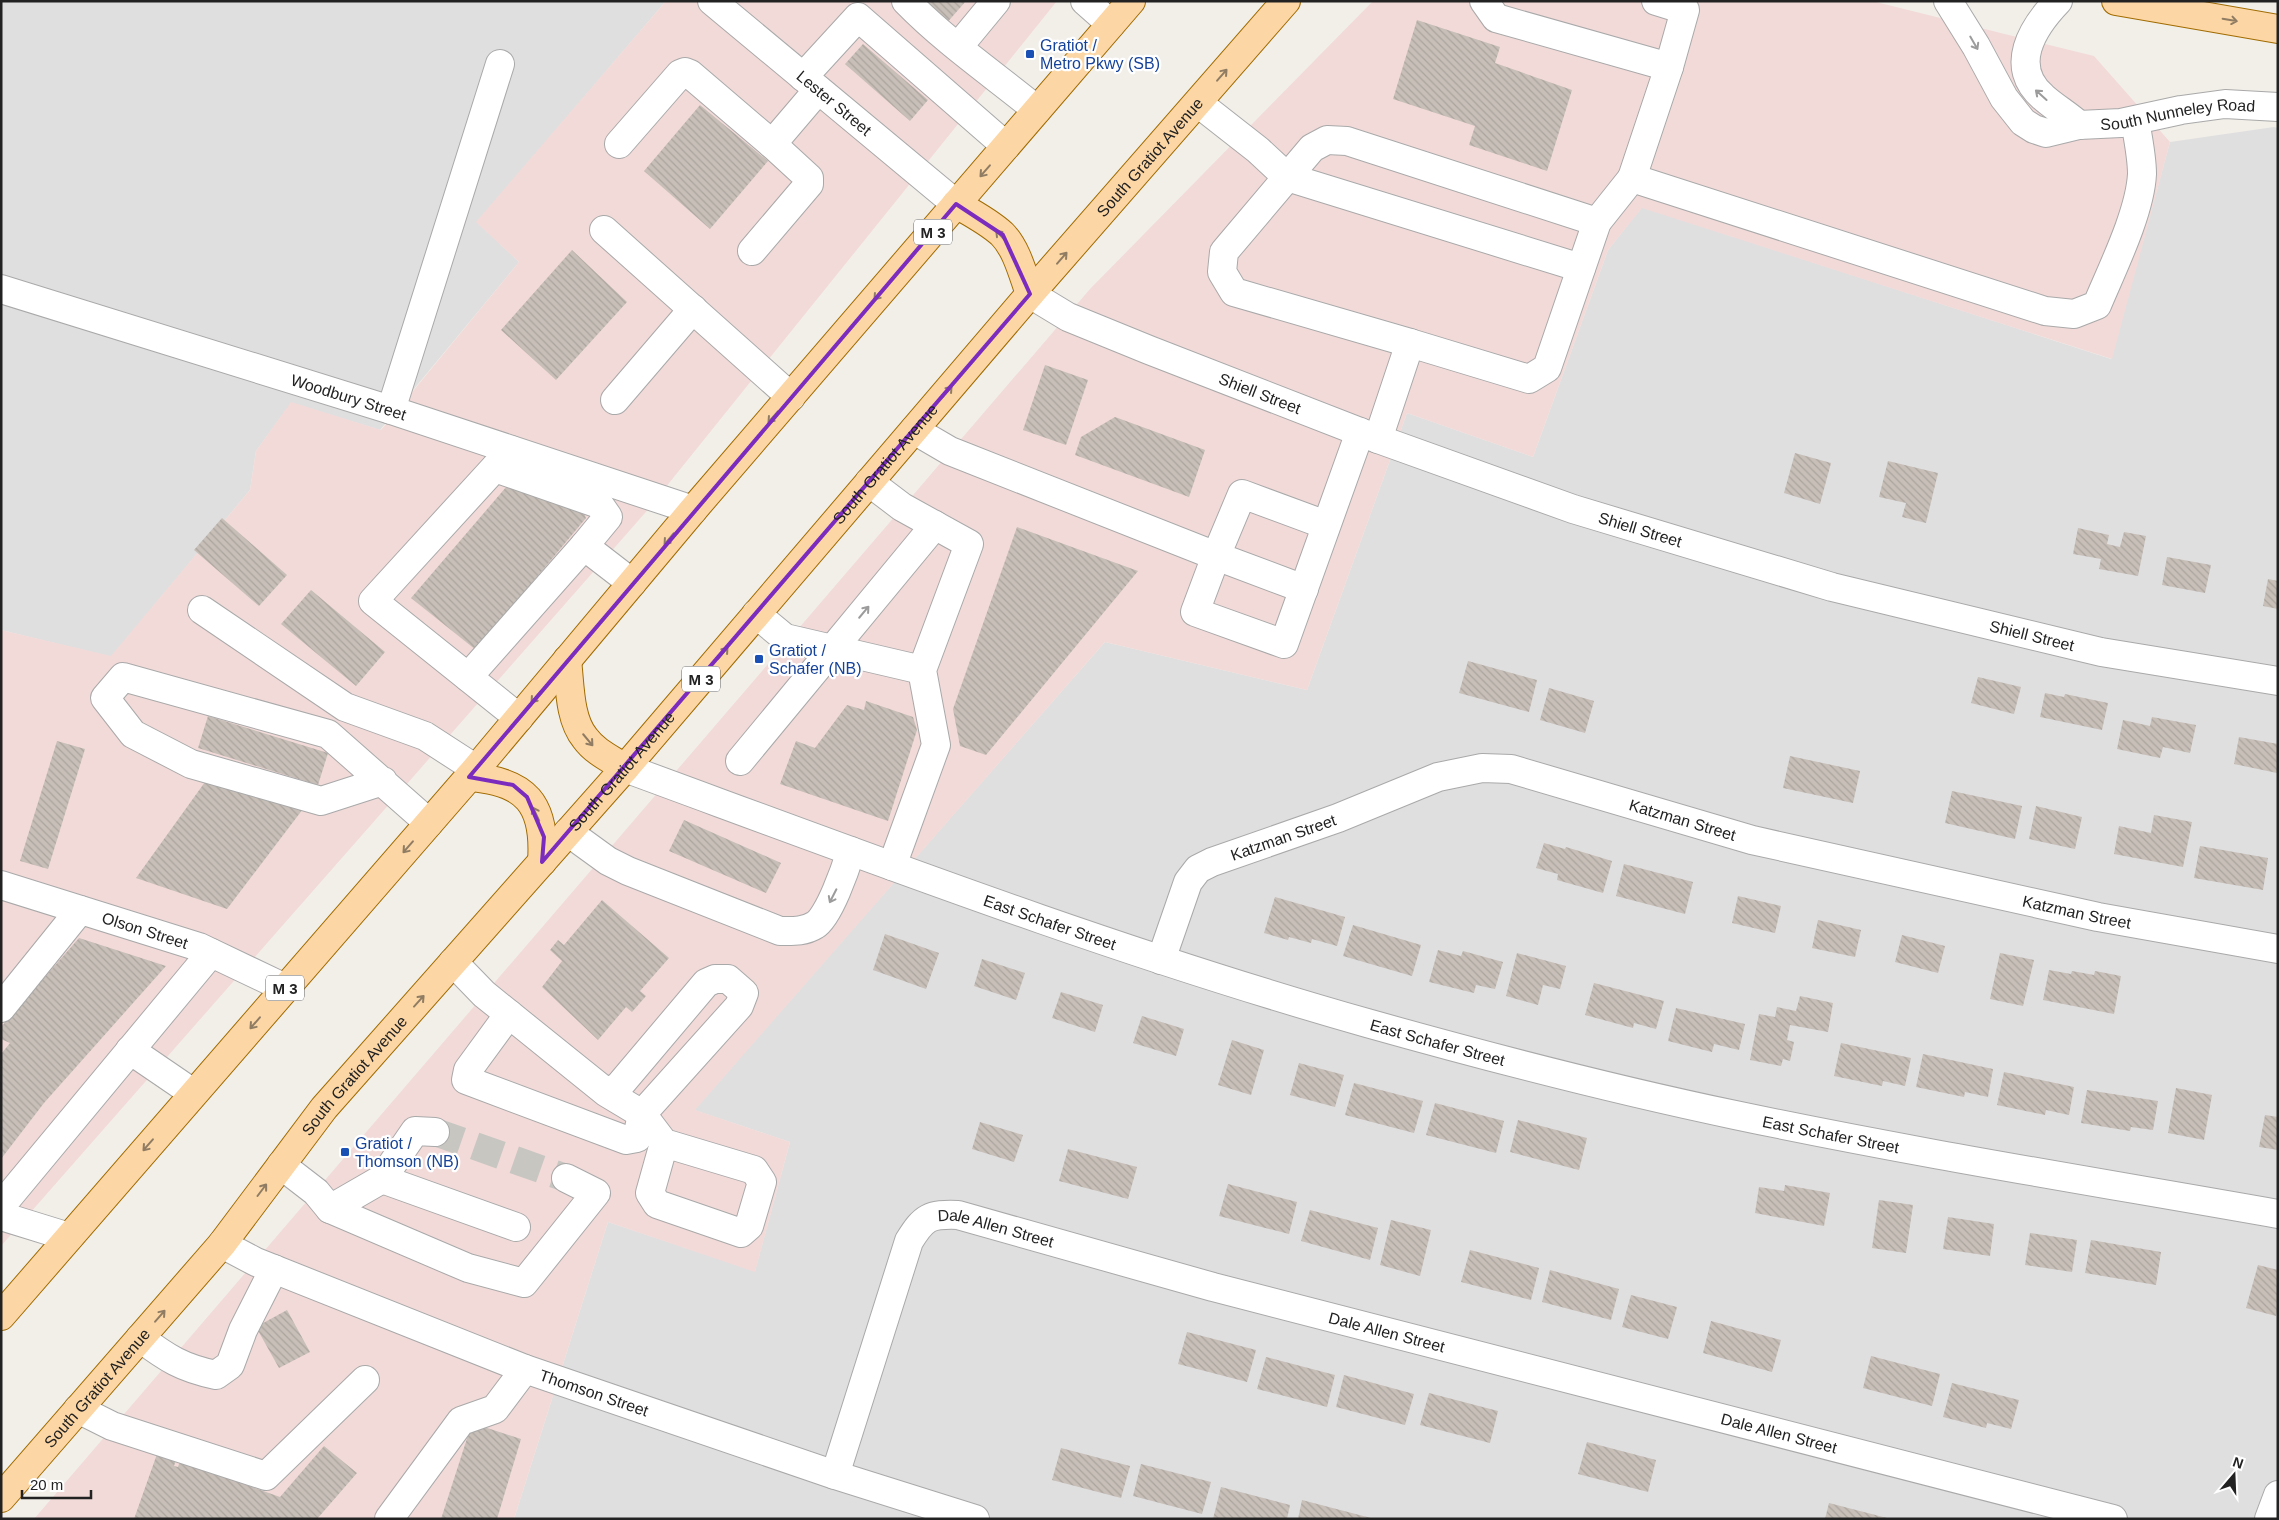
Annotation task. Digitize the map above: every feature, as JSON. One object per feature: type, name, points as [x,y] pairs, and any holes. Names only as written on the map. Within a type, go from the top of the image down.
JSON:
[{"type":"main road","name":"M 3","points":[[1,1316],[472,773],[693,510],[1131,1]]},
{"type":"main road","name":"South Gratiot Avenue","points":[[1,1498],[222,1244],[324,1108],[625,768],[1030,294],[1286,1]]},
{"type":"main road","points":[[2116,1],[2278,29]]},
{"type":"main road","points":[[956,204],[987,223],[1003,236],[1014,254],[1030,294]]},
{"type":"main road","points":[[567,660],[576,718],[584,738],[601,754],[625,768]]},
{"type":"main road","points":[[472,773],[513,785],[527,798],[538,815],[544,837],[542,862]]},
{"type":"street","points":[[906,1],[933,28],[1037,110]]},
{"type":"street","points":[[958,47],[996,1]]},
{"type":"street","points":[[1085,1],[1111,24]]},
{"type":"street","points":[[1484,1],[1496,18],[1669,67]]},
{"type":"street","points":[[1597,222],[1347,141],[1327,140],[1312,148],[1224,252],[1222,272],[1234,292],[1410,342],[1529,379],[1547,368],[1597,222],[1632,178],[1669,67],[1685,10],[1656,1]]},
{"type":"street","name":"South Nunneley Road","points":[[1948,1],[1976,46],[2004,98],[2023,122],[2034,129],[2046,133],[2080,125],[2106,125],[2135,121],[2181,110],[2225,104],[2278,107]]},
{"type":"street","name":"South Nunneley Road","points":[[2058,1],[2027,45],[2025,64],[2035,90],[2044,99],[2080,125]]},
{"type":"street","name":"Lester Street","points":[[722,4],[811,84],[956,204]]},
{"type":"street","points":[[772,144],[858,17],[1006,146]]},
{"type":"street","points":[[391,410],[500,64]]},
{"type":"street","points":[[619,144],[680,74],[684,72],[690,74],[806,174],[808,184],[752,251]]},
{"type":"street","points":[[1198,103],[1258,150],[1287,177],[1582,268]]},
{"type":"street","points":[[1632,178],[2045,311],[2074,314],[2097,305],[2135,210],[2142,174],[2135,121]]},
{"type":"street","points":[[604,230],[791,397]]},
{"type":"street","name":"Woodbury Street","points":[[1,289],[391,410],[503,459],[603,493],[693,510]]},
{"type":"street","name":"Shiell Street","points":[[1030,294],[1068,317],[1369,436],[1572,509],[1832,586],[2101,652],[2278,681]]},
{"type":"street","points":[[615,400],[693,309]]},
{"type":"street","points":[[1326,526],[1242,494],[1195,612],[1284,644],[1326,526],[1369,436],[1410,342]]},
{"type":"street","points":[[914,430],[950,451],[1304,589]]},
{"type":"street","points":[[503,459],[373,601],[519,718]]},
{"type":"street","points":[[869,482],[902,507],[969,544],[922,670],[936,745],[892,866]]},
{"type":"street","points":[[468,677],[608,517],[603,493]]},
{"type":"street","points":[[740,761],[935,525]]},
{"type":"street","points":[[584,546],[632,583]]},
{"type":"street","points":[[202,610],[345,707],[425,736],[472,773]]},
{"type":"street","points":[[756,614],[785,638],[922,670]]},
{"type":"street","points":[[382,781],[321,801],[191,764],[133,734],[105,698],[123,677],[328,734],[382,781],[429,823]]},
{"type":"street","name":"East Schafer Street","points":[[625,768],[892,866],[1161,960],[1366,1023],[1590,1082],[1725,1112],[1969,1160],[2278,1214]]},
{"type":"street","name":"Katzman Street","points":[[1161,960],[1188,882],[1198,870],[1212,862],[1338,818],[1438,777],[1482,768],[1511,768],[1762,842],[2098,917],[2278,949]]},
{"type":"street","points":[[568,832],[608,861],[628,871],[780,931],[801,931],[816,925],[834,896],[851,851]]},
{"type":"street","name":"Olson Street","points":[[1,886],[199,947],[285,988]]},
{"type":"street","points":[[1,1008],[80,910]]},
{"type":"street","points":[[1,1206],[211,953]]},
{"type":"street","points":[[453,962],[484,994],[607,1093],[642,1114],[664,1142]]},
{"type":"street","points":[[509,1014],[468,1070],[466,1080],[626,1140],[637,1138],[642,1114],[739,1006],[744,993],[728,979],[714,979],[706,983],[619,1086],[607,1093]]},
{"type":"street","points":[[130,1050],[193,1093]]},
{"type":"street","points":[[330,1209],[382,1179],[414,1130],[436,1132]]},
{"type":"street","points":[[281,1165],[316,1192],[330,1209],[468,1268],[524,1283],[596,1193],[566,1178]]},
{"type":"street","points":[[382,1179],[516,1227]]},
{"type":"street","name":"Dale Allen Street","points":[[835,1475],[909,1241],[920,1223],[938,1214],[958,1215],[1213,1287],[2113,1519]]},
{"type":"street","points":[[1,1216],[69,1237]]},
{"type":"street","name":"Thomson Street","points":[[222,1244],[274,1269],[525,1369],[835,1475],[975,1519]]},
{"type":"street","points":[[140,1338],[170,1360],[196,1371],[216,1374],[230,1365],[243,1330],[274,1269]]},
{"type":"street","points":[[389,1519],[461,1421],[495,1409],[525,1369]]},
{"type":"street","points":[[78,1409],[112,1426],[266,1476],[365,1380]]},
{"type":"street","points":[[2269,1519],[2278,1495]]},
{"type":"highlighted area","points":[[956,204],[1003,235],[1030,294],[542,862],[544,837],[527,797],[513,785],[469,777]]},
{"type":"shaded area","points":[[1,1],[666,1],[477,222],[519,262],[380,430],[291,403],[256,451],[250,490],[111,657],[1,630]]},
{"type":"shaded area","points":[[666,1],[1057,1],[645,513],[1,1246],[1,630],[111,656],[250,490],[256,451],[291,402],[381,430],[519,262],[476,222]]},
{"type":"shaded area","points":[[1373,1],[1872,1],[2094,56],[2170,142],[2112,359],[1642,208],[1608,250],[1533,457],[1407,413],[1307,690],[1105,642],[695,1110],[790,1142],[755,1272],[608,1222],[514,1519],[34,1519],[1090,289]]},
{"type":"shaded area","points":[[2274,127],[2278,128],[2278,1519],[514,1519],[608,1222],[755,1271],[790,1142],[694,1110],[1105,642],[1307,690],[1407,413],[1533,457],[1608,250],[1642,207],[2111,359],[2170,142]]},
{"type":"building","points":[[923,1],[966,1],[945,25]]},
{"type":"building","points":[[1417,20],[1500,47],[1495,63],[1572,90],[1547,171],[1469,145],[1475,126],[1393,99]]},
{"type":"building","points":[[863,44],[928,100],[910,121],[845,64]]},
{"type":"building","points":[[700,105],[768,161],[710,229],[644,171]]},
{"type":"building","points":[[572,250],[627,302],[556,380],[501,330]]},
{"type":"building","points":[[1045,365],[1088,380],[1066,445],[1023,430]]},
{"type":"building","points":[[1115,417],[1205,450],[1189,497],[1075,455],[1081,437]]},
{"type":"building","points":[[1795,453],[1831,463],[1820,504],[1784,493]]},
{"type":"building","points":[[1888,461],[1938,473],[1926,523],[1902,517],[1906,503],[1879,497]]},
{"type":"building","points":[[507,486],[582,509],[586,518],[476,650],[411,598]]},
{"type":"building","points":[[222,518],[287,575],[259,606],[194,550]]},
{"type":"building","points":[[1017,527],[1138,571],[986,755],[960,746],[953,709]]},
{"type":"building","points":[[2078,528],[2109,535],[2107,544],[2120,547],[2124,532],[2146,536],[2138,576],[2099,569],[2101,559],[2073,554]]},
{"type":"building","points":[[2167,557],[2211,565],[2205,593],[2162,585]]},
{"type":"building","points":[[2268,579],[2278,581],[2278,609],[2263,606]]},
{"type":"building","points":[[311,590],[385,652],[356,686],[281,624]]},
{"type":"building","points":[[1468,661],[1537,680],[1529,712],[1459,693]]},
{"type":"building","points":[[1978,677],[2021,687],[2014,714],[1971,703]]},
{"type":"building","points":[[1549,688],[1594,701],[1585,733],[1540,720]]},
{"type":"building","points":[[2045,693],[2064,697],[2065,694],[2108,703],[2102,730],[2040,717]]},
{"type":"building","points":[[866,701],[913,717],[917,730],[888,821],[780,784],[796,741],[815,748],[847,705],[864,710]]},
{"type":"building","points":[[208,716],[328,753],[318,785],[198,748]]},
{"type":"building","points":[[2152,717],[2196,725],[2190,753],[2163,747],[2160,758],[2117,749],[2123,720],[2150,726]]},
{"type":"building","points":[[2239,737],[2278,744],[2277,773],[2234,764]]},
{"type":"building","points":[[57,741],[85,749],[48,869],[20,861]]},
{"type":"building","points":[[1790,756],[1860,771],[1853,803],[1783,788]]},
{"type":"building","points":[[210,775],[306,805],[227,909],[136,878]]},
{"type":"building","points":[[1952,791],[2022,806],[2015,839],[1945,823]]},
{"type":"building","points":[[2036,806],[2082,817],[2075,849],[2029,839]]},
{"type":"building","points":[[2154,815],[2192,822],[2183,867],[2114,854],[2119,826],[2151,833]]},
{"type":"building","points":[[684,820],[781,863],[766,893],[669,851]]},
{"type":"building","points":[[1544,843],[1565,849],[1566,847],[1612,861],[1603,893],[1557,880],[1558,874],[1536,868]]},
{"type":"building","points":[[2200,846],[2268,858],[2263,890],[2194,878]]},
{"type":"building","points":[[1624,864],[1693,882],[1685,914],[1616,896]]},
{"type":"building","points":[[1738,896],[1781,906],[1775,933],[1732,923]]},
{"type":"building","points":[[1275,897],[1345,917],[1337,946],[1312,939],[1311,943],[1289,937],[1288,940],[1264,933]]},
{"type":"building","points":[[602,900],[669,958],[640,991],[646,996],[632,1012],[626,1007],[598,1040],[542,987],[562,961],[550,950],[558,940],[564,945]]},
{"type":"building","points":[[1818,920],[1861,930],[1855,957],[1812,948]]},
{"type":"building","points":[[1353,925],[1421,945],[1412,976],[1343,956]]},
{"type":"building","points":[[885,934],[939,953],[926,989],[873,970]]},
{"type":"building","points":[[1902,935],[1945,946],[1938,973],[1895,962]]},
{"type":"building","points":[[79,938],[166,966],[44,1103],[1,1159],[1,1054],[10,1043],[1,1039],[1,1027]]},
{"type":"building","points":[[1438,950],[1461,956],[1463,951],[1503,962],[1495,989],[1476,985],[1474,993],[1429,982]]},
{"type":"building","points":[[1517,953],[1566,966],[1560,989],[1543,985],[1538,1005],[1506,996]]},
{"type":"building","points":[[2000,953],[2034,960],[2023,1006],[1990,999]]},
{"type":"building","points":[[982,959],[1025,973],[1016,1000],[974,986]]},
{"type":"building","points":[[2049,970],[2071,974],[2072,971],[2094,975],[2095,971],[2121,976],[2114,1014],[2043,1000]]},
{"type":"building","points":[[1594,983],[1664,1001],[1656,1029],[1634,1023],[1633,1028],[1585,1015]]},
{"type":"building","points":[[1061,992],[1103,1005],[1095,1032],[1052,1018]]},
{"type":"building","points":[[1800,996],[1833,1003],[1828,1032],[1790,1025],[1787,1040],[1794,1042],[1790,1061],[1783,1059],[1781,1066],[1750,1060],[1759,1014],[1775,1017],[1777,1007],[1796,1011]]},
{"type":"building","points":[[1676,1008],[1745,1024],[1739,1050],[1714,1044],[1712,1052],[1668,1041]]},
{"type":"building","points":[[1142,1016],[1184,1029],[1176,1056],[1133,1043]]},
{"type":"building","points":[[1232,1040],[1264,1050],[1251,1095],[1218,1085]]},
{"type":"building","points":[[1841,1043],[1911,1058],[1905,1086],[1883,1081],[1882,1086],[1834,1076]]},
{"type":"building","points":[[1923,1054],[1993,1069],[1988,1097],[1965,1092],[1964,1097],[1916,1087]]},
{"type":"building","points":[[1299,1063],[1344,1075],[1335,1107],[1290,1095]]},
{"type":"building","points":[[2004,1072],[2074,1087],[2069,1115],[2046,1110],[2045,1115],[1997,1105]]},
{"type":"building","points":[[1354,1083],[1423,1101],[1414,1133],[1345,1115]]},
{"type":"building","points":[[2176,1088],[2212,1095],[2204,1140],[2168,1133]]},
{"type":"building","points":[[2087,1090],[2158,1101],[2153,1130],[2131,1127],[2130,1131],[2081,1123]]},
{"type":"building","points":[[1435,1103],[1504,1121],[1496,1153],[1426,1135]]},
{"type":"building","points":[[2265,1115],[2278,1117],[2278,1150],[2259,1147]]},
{"type":"building","points":[[1518,1120],[1587,1138],[1579,1170],[1510,1152]]},
{"type":"building","points":[[980,1122],[1023,1135],[1014,1162],[972,1149]]},
{"type":"building","points":[[1068,1149],[1137,1167],[1128,1199],[1059,1181]]},
{"type":"building","points":[[1228,1184],[1297,1202],[1289,1234],[1219,1216]]},
{"type":"building","points":[[1785,1185],[1830,1193],[1824,1226],[1755,1213],[1759,1187],[1784,1191]]},
{"type":"building","points":[[1879,1200],[1913,1205],[1906,1253],[1872,1248]]},
{"type":"building","points":[[1310,1210],[1378,1228],[1370,1260],[1301,1241]]},
{"type":"building","points":[[1948,1217],[1994,1224],[1990,1256],[1943,1249]]},
{"type":"building","points":[[1391,1220],[1431,1230],[1420,1276],[1380,1265]]},
{"type":"building","points":[[2030,1233],[2077,1240],[2072,1272],[2025,1265]]},
{"type":"building","points":[[2091,1240],[2161,1252],[2156,1285],[2085,1273]]},
{"type":"building","points":[[1470,1250],[1539,1268],[1531,1300],[1461,1282]]},
{"type":"building","points":[[2258,1265],[2278,1270],[2278,1308],[2276,1316],[2246,1308]]},
{"type":"building","points":[[1550,1270],[1619,1289],[1611,1320],[1542,1302]]},
{"type":"building","points":[[1631,1295],[1677,1307],[1668,1339],[1622,1327]]},
{"type":"building","points":[[287,1310],[310,1352],[279,1368],[256,1327]]},
{"type":"building","points":[[1711,1321],[1781,1340],[1772,1372],[1703,1353]]},
{"type":"building","points":[[1187,1332],[1256,1350],[1247,1382],[1178,1364]]},
{"type":"building","points":[[1871,1356],[1940,1374],[1932,1406],[1863,1388]]},
{"type":"building","points":[[1266,1357],[1335,1375],[1327,1407],[1257,1389]]},
{"type":"building","points":[[1344,1375],[1414,1394],[1405,1425],[1336,1407]]},
{"type":"building","points":[[1952,1383],[2019,1400],[2011,1429],[1987,1423],[1986,1428],[1943,1417]]},
{"type":"building","points":[[1429,1393],[1498,1411],[1490,1443],[1420,1425]]},
{"type":"building","points":[[472,1423],[521,1439],[497,1519],[441,1519]]},
{"type":"building","points":[[1587,1442],[1656,1460],[1648,1492],[1578,1474]]},
{"type":"building","points":[[324,1446],[357,1473],[317,1519],[134,1519],[157,1454],[176,1460],[174,1466],[178,1467],[180,1461],[280,1497]]},
{"type":"building","points":[[1061,1448],[1130,1466],[1121,1498],[1052,1480]]},
{"type":"building","points":[[1141,1464],[1211,1482],[1202,1514],[1133,1496]]},
{"type":"building","points":[[1221,1487],[1290,1505],[1287,1519],[1213,1519]]},
{"type":"building","points":[[1302,1500],[1371,1518],[1371,1519],[1298,1519]]},
{"type":"building","points":[[1829,1503],[1887,1518],[1825,1519]]},
{"type":"tunnel","points":[[435,1132],[566,1178]]},
{"type":"place","name":"Gratiot / Metro Pkwy (SB)","points":[[1030,54]]},
{"type":"place","name":"Gratiot / Schafer (NB)","points":[[759,659]]},
{"type":"place","name":"Gratiot / Thomson (NB)","points":[[345,1152]]}]
